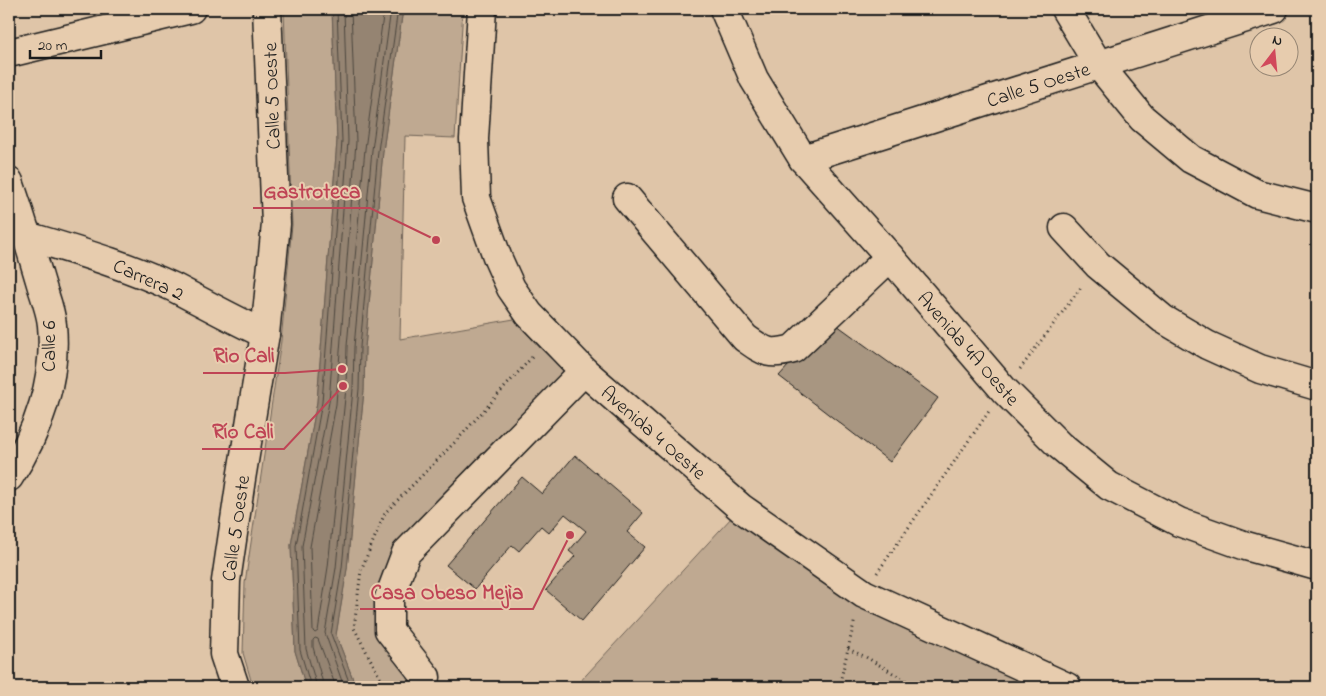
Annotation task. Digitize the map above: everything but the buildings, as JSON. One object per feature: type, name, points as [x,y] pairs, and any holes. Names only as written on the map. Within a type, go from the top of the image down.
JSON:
[{"type":"street","points":[[9,53],[191,9]]},
{"type":"street","name":"Calle 5 Oeste","points":[[235,687],[224,654],[226,581],[265,334],[276,224],[268,9]]},
{"type":"street","name":"Avenida 4 Oeste","points":[[482,9],[474,139],[476,198],[498,259],[511,288],[529,314],[584,371],[741,508],[864,594],[1067,687]]},
{"type":"street","name":"Avenida 4A Oeste","points":[[724,9],[754,78],[803,158],[890,256],[1004,390],[1059,445],[1109,486],[1179,522],[1246,546],[1317,566]]},
{"type":"street","points":[[1065,9],[1098,64],[1142,118],[1191,158],[1257,194],[1317,209]]},
{"type":"street","name":"Calle 5 Oeste","points":[[803,158],[1274,9]]},
{"type":"street","name":"Calle 6","points":[[9,182],[28,236],[52,324],[52,365],[43,409],[22,457],[9,477]]},
{"type":"street","points":[[627,198],[746,338],[761,349],[776,354],[793,349],[890,256]]},
{"type":"street","points":[[1064,228],[1098,265],[1163,319],[1207,345],[1260,369],[1317,386]]},
{"type":"street","name":"Carrera 2","points":[[28,236],[109,261],[172,287],[241,324],[265,334]]},
{"type":"street","points":[[426,677],[389,630],[389,598],[406,553],[584,371]]},
{"type":"path","points":[[872,579],[929,498]]},
{"type":"path","points":[[840,687],[856,614]]},
{"type":"path","points":[[848,649],[864,656],[917,687]]},
{"type":"shaded area","points":[[284,9],[332,9],[337,141],[317,402],[291,545],[295,651],[306,687],[253,687],[243,653],[245,583],[281,341],[292,225]]},
{"type":"shaded area","points":[[403,9],[463,9],[455,138],[405,136],[400,339],[514,319],[540,348],[575,380],[406,553],[389,598],[426,677],[440,687],[356,687],[336,635],[347,569],[364,390],[365,348],[383,151]]},
{"type":"shaded area","points":[[732,517],[1035,687],[575,687]]},
{"type":"water","points":[[332,9],[403,9],[383,151],[365,348],[364,390],[347,569],[336,635],[356,687],[306,687],[295,651],[291,545],[317,402],[337,141]]},
{"type":"place","name":"Gastroteca","points":[[436,240]]},
{"type":"place","name":"Rio Cali","points":[[342,369]]},
{"type":"place","name":"Río Cali","points":[[343,386]]},
{"type":"place","name":"Casa Obeso Mejìa","points":[[570,535]]}]
